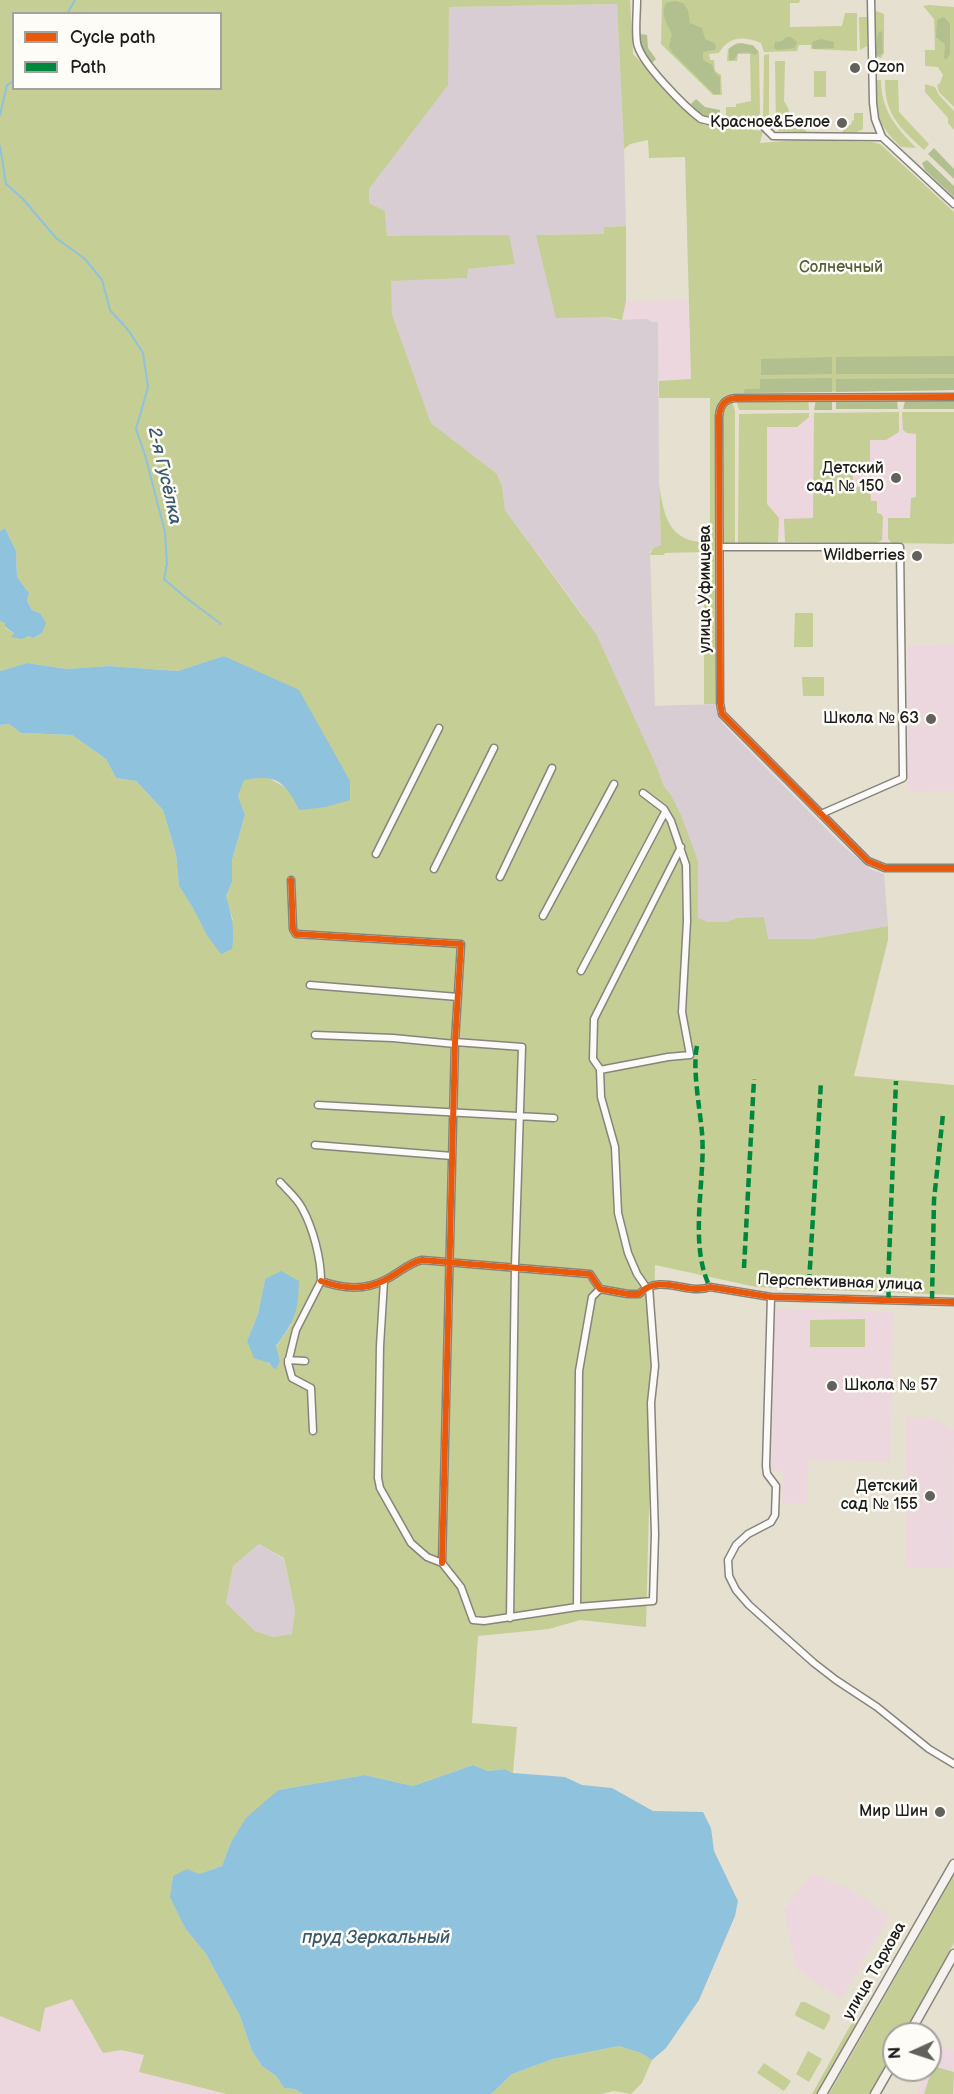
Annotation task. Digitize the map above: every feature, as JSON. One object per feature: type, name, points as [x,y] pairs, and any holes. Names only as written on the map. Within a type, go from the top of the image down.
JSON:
[{"type":"main road","name":"улица Тархова","points":[[822,2094],[954,1864]]},
{"type":"main road","points":[[916,2022],[954,1954]]},
{"type":"street","points":[[637,0],[637,43],[641,56],[702,119],[761,124],[773,136],[882,137]]},
{"type":"street","points":[[871,0],[873,103],[875,119],[882,137],[954,204]]},
{"type":"street","name":"улица Уфимцева","points":[[954,397],[735,398],[726,400],[719,416],[720,703],[722,714],[868,861],[891,868],[954,868]]},
{"type":"street","points":[[720,547],[900,547],[903,778],[821,814]]},
{"type":"street","points":[[376,854],[439,728]]},
{"type":"street","points":[[434,870],[494,748]]},
{"type":"street","points":[[500,878],[552,768]]},
{"type":"street","points":[[543,916],[614,784]]},
{"type":"street","points":[[600,1070],[690,1055],[682,1012],[687,921],[686,865],[681,847],[665,812],[643,793]]},
{"type":"street","points":[[581,971],[665,812]]},
{"type":"street","points":[[384,1281],[380,1346],[378,1478],[380,1488],[411,1543],[427,1557],[442,1563],[461,1587],[473,1620],[484,1621],[577,1607],[653,1601],[656,1534],[651,1403],[655,1366],[650,1287],[637,1274],[628,1253],[618,1213],[615,1147],[601,1097],[600,1070],[593,1059],[594,1019],[681,847]]},
{"type":"street","points":[[291,880],[293,930],[296,934],[461,944],[455,1043],[442,1563]]},
{"type":"street","points":[[310,985],[458,997]]},
{"type":"street","points":[[315,1035],[522,1047],[515,1266],[510,1618]]},
{"type":"street","points":[[318,1105],[554,1118]]},
{"type":"street","points":[[315,1145],[452,1156]]},
{"type":"street","points":[[280,1182],[302,1207],[320,1260],[321,1281],[296,1330],[288,1360],[292,1378],[311,1388],[313,1431]]},
{"type":"street","points":[[321,1281],[348,1289],[362,1287],[384,1281],[413,1262],[422,1260],[590,1274],[600,1289],[592,1296],[579,1371],[577,1607]]},
{"type":"street","name":"Перспективная улица","points":[[600,1289],[639,1294],[650,1287],[666,1284],[702,1290],[710,1287],[771,1297],[954,1302]]},
{"type":"street","points":[[771,1297],[766,1466],[767,1474],[776,1486],[775,1515],[771,1522],[748,1534],[735,1545],[728,1560],[729,1576],[736,1590],[749,1605],[814,1663],[877,1707],[929,1749],[954,1764]]},
{"type":"street","points":[[288,1360],[305,1361]]},
{"type":"shaded area","points":[[617,4],[626,226],[604,227],[604,234],[536,235],[606,317],[614,320],[647,319],[658,322],[661,545],[650,552],[655,706],[715,704],[722,723],[843,846],[872,870],[884,874],[888,926],[812,939],[768,939],[736,918],[728,922],[708,922],[698,919],[698,861],[671,795],[664,786],[583,615],[505,510],[502,486],[497,474],[431,423],[392,314],[390,281],[467,278],[467,269],[514,264],[387,236],[385,211],[369,203],[369,189],[447,85],[449,7]]},
{"type":"shaded area","points":[[688,300],[691,379],[659,381],[658,322],[647,319],[622,320],[626,301]]},
{"type":"shaded area","points":[[831,416],[826,536],[740,536],[741,418]]},
{"type":"shaded area","name":"Детский сад № 150","points":[[845,416],[945,416],[946,541],[847,540]]},
{"type":"shaded area","name":"Школа № 63","points":[[954,645],[954,791],[908,792],[908,646]]},
{"type":"shaded area","name":"Школа № 57","points":[[775,1309],[893,1312],[890,1462],[808,1460],[807,1504],[782,1503],[783,1471],[771,1470]]},
{"type":"shaded area","name":"Детский сад № 155","points":[[906,1417],[931,1417],[954,1431],[953,1568],[905,1568]]},
{"type":"shaded area","points":[[259,1544],[284,1559],[295,1610],[293,1634],[273,1637],[255,1631],[226,1603],[233,1566]]},
{"type":"shaded area","points":[[812,1873],[853,1891],[890,1916],[841,1999],[797,1970],[784,1910]]},
{"type":"shaded area","points":[[72,1999],[103,2053],[121,2050],[144,2055],[140,2072],[227,2094],[0,2094],[0,2016],[40,2032],[45,2008]]},
{"type":"shaded area","points":[[942,2046],[954,2051],[954,2094],[918,2094],[922,2082],[942,2082]]},
{"type":"green space","name":"Солнечный","points":[[0,0],[630,0],[633,54],[704,125],[763,131],[760,143],[798,140],[880,144],[954,212],[954,390],[734,393],[724,396],[718,402],[715,704],[704,704],[704,552],[650,555],[653,548],[661,545],[659,484],[663,507],[671,526],[677,533],[696,541],[710,542],[710,398],[659,398],[659,381],[691,379],[685,157],[649,158],[648,140],[630,144],[624,149],[617,4],[449,7],[448,85],[369,189],[369,203],[385,211],[387,236],[509,235],[515,264],[468,269],[467,278],[391,281],[392,314],[431,423],[497,474],[502,486],[505,510],[596,634],[664,786],[681,815],[698,861],[698,918],[708,922],[727,922],[736,918],[764,917],[768,939],[812,939],[888,926],[888,940],[854,1076],[954,1085],[954,1295],[756,1287],[655,1265],[646,1627],[580,1620],[549,1629],[478,1636],[472,1723],[517,1727],[513,1773],[505,1769],[488,1771],[473,1765],[413,1786],[365,1775],[278,1790],[231,1842],[222,1866],[199,1874],[173,1876],[171,1897],[185,1928],[206,1954],[240,2016],[252,2051],[262,2066],[276,2076],[284,2088],[295,2089],[303,2094],[227,2094],[139,2072],[144,2055],[121,2050],[103,2053],[72,1999],[45,2008],[40,2032],[0,2016],[0,725],[9,724],[21,733],[72,735],[106,759],[116,778],[136,781],[163,810],[176,854],[179,886],[193,908],[233,920],[226,896],[232,882],[232,860],[245,815],[238,796],[244,779],[265,776],[288,789],[299,810],[225,656],[178,671],[109,666],[67,669],[27,663],[0,671],[0,621],[5,623],[5,628],[14,633],[12,636],[35,638],[42,633],[40,613],[32,610],[27,601],[29,593],[17,577],[16,551],[5,528],[0,531]],"holes":[[[265,1279],[291,1325],[276,1347],[280,1361],[272,1367],[247,1341],[258,1314]],[[259,1544],[284,1558],[295,1610],[292,1634],[273,1637],[255,1631],[226,1603],[233,1566]]]},
{"type":"green space","points":[[662,0],[800,0],[799,3],[790,3],[790,27],[842,26],[845,13],[857,13],[857,51],[811,49],[811,45],[799,45],[797,51],[764,52],[761,43],[737,39],[727,43],[719,53],[709,54],[710,60],[714,60],[715,71],[721,75],[722,95],[713,95],[661,44]]},
{"type":"green space","points":[[675,1],[683,3],[688,10],[690,23],[702,28],[705,39],[716,46],[715,50],[703,52],[703,60],[712,65],[715,73],[720,77],[720,94],[714,94],[669,47],[672,34],[665,18],[664,7],[666,3]]},
{"type":"green space","points":[[923,6],[954,7],[954,107],[939,92],[937,85],[943,75],[938,67],[925,66],[925,50],[935,50],[934,19]]},
{"type":"green space","points":[[876,11],[884,14],[884,53],[881,58],[875,56],[874,13]]},
{"type":"green space","points":[[859,17],[867,17],[867,46],[860,50]]},
{"type":"green space","points":[[944,17],[950,24],[950,54],[946,60],[944,58],[945,44],[936,37],[937,20]]},
{"type":"green space","points":[[882,31],[883,53],[878,56],[875,53],[878,33]]},
{"type":"green space","points":[[640,34],[647,35],[648,48],[656,59],[651,64],[642,50]]},
{"type":"green space","points":[[786,37],[791,37],[797,42],[795,48],[778,50],[774,48],[775,42],[782,41]]},
{"type":"green space","points":[[821,39],[834,42],[834,48],[813,49],[812,42]]},
{"type":"green space","points":[[737,43],[753,45],[759,52],[760,113],[757,119],[726,118],[726,107],[736,107],[736,104],[751,101],[750,54],[738,54],[737,61],[727,61],[728,49]]},
{"type":"green space","points":[[742,43],[753,46],[758,51],[756,55],[748,52],[738,53],[734,60],[729,60],[729,49]]},
{"type":"green space","points":[[769,54],[769,118],[766,122],[763,121],[764,55]]},
{"type":"green space","points":[[775,61],[785,61],[784,101],[789,110],[789,119],[797,125],[806,125],[806,132],[779,131],[776,127]]},
{"type":"green space","points":[[814,71],[826,71],[826,97],[814,97]]},
{"type":"green space","points":[[881,80],[884,100],[891,117],[916,148],[901,147],[887,132],[877,111],[875,82]]},
{"type":"green space","points":[[885,80],[898,80],[899,112],[929,144],[924,150],[895,120],[887,102]]},
{"type":"green space","points":[[925,84],[935,87],[939,95],[954,111],[954,130],[948,123],[948,118],[925,92]]},
{"type":"green space","points":[[696,99],[705,107],[720,110],[720,118],[702,116],[691,104]]},
{"type":"green space","points":[[854,113],[863,113],[863,129],[843,133],[843,126],[851,125],[854,120]]},
{"type":"green space","points":[[934,148],[954,169],[954,179],[928,154]]},
{"type":"green space","points":[[927,160],[954,186],[954,197],[925,170],[922,163]]},
{"type":"green space","points":[[626,226],[626,301],[622,320],[606,317],[556,318],[536,235],[604,234],[604,227]]},
{"type":"green space","points":[[954,356],[954,374],[836,374],[836,357]]},
{"type":"green space","points":[[832,357],[832,374],[761,375],[761,359]]},
{"type":"green space","points":[[832,378],[832,392],[743,393],[745,389],[760,389],[760,379]]},
{"type":"green space","points":[[954,378],[954,390],[836,392],[836,379]]},
{"type":"green space","points":[[736,400],[808,400],[809,410],[739,410]]},
{"type":"green space","points":[[816,400],[832,400],[832,410],[814,410]]},
{"type":"green space","points":[[732,401],[735,411],[735,545],[725,544],[722,541],[723,409]]},
{"type":"green space","points":[[836,401],[897,401],[898,409],[836,409]]},
{"type":"green space","points":[[905,401],[954,401],[954,409],[903,409]]},
{"type":"green space","points":[[899,412],[899,432],[886,440],[870,440],[870,470],[853,472],[853,487],[870,487],[871,501],[877,501],[877,513],[883,517],[882,540],[877,543],[785,542],[784,519],[813,518],[814,413]]},
{"type":"green space","points":[[902,412],[954,412],[954,543],[952,544],[892,543],[888,539],[888,518],[910,518],[911,498],[916,497],[916,434],[903,430]]},
{"type":"green space","points":[[809,413],[809,417],[797,427],[767,427],[767,504],[779,518],[778,542],[738,544],[739,414]]},
{"type":"green space","points":[[795,613],[813,613],[813,647],[794,647]]},
{"type":"green space","points":[[802,677],[824,677],[824,696],[803,696]]},
{"type":"green space","points":[[865,1319],[865,1347],[810,1347],[810,1320]]},
{"type":"green space","points":[[954,1875],[954,1943],[910,2022],[882,2022],[882,2071],[869,2094],[829,2094]]},
{"type":"green space","points":[[801,2002],[830,2015],[824,2030],[796,2016]]},
{"type":"green space","points":[[855,2017],[857,2023],[817,2094],[812,2094]]},
{"type":"green space","points":[[619,2046],[641,2053],[652,2060],[642,2083],[631,2094],[614,2091],[601,2094],[491,2094],[512,2074],[553,2059]]},
{"type":"green space","points":[[808,2051],[822,2059],[809,2082],[796,2074]]},
{"type":"green space","points":[[764,2063],[791,2081],[784,2091],[757,2073]]},
{"type":"green space","points":[[942,2069],[954,2072],[953,2094],[924,2094],[928,2082],[942,2082]]},
{"type":"water","points":[[5,528],[16,551],[17,577],[29,593],[27,601],[32,610],[40,613],[46,623],[42,633],[34,638],[11,637],[14,633],[0,621],[0,531]]},
{"type":"water","points":[[224,656],[299,690],[350,781],[350,800],[326,807],[299,810],[289,792],[278,782],[264,778],[244,780],[238,796],[245,815],[232,860],[232,882],[226,896],[232,922],[232,949],[221,954],[208,937],[179,886],[176,854],[163,810],[136,781],[116,778],[106,759],[72,735],[21,733],[9,724],[0,725],[0,671],[27,663],[67,669],[109,666],[178,671]]},
{"type":"water","points":[[281,1271],[299,1281],[299,1292],[294,1316],[276,1346],[280,1361],[276,1369],[269,1363],[254,1358],[247,1341],[258,1314],[265,1279]]},
{"type":"water","name":"пруд Зеркальный","points":[[473,1765],[488,1771],[505,1769],[513,1773],[565,1777],[582,1785],[612,1788],[653,1811],[703,1812],[711,1828],[714,1851],[738,1901],[735,1916],[699,2000],[666,2048],[652,2060],[641,2053],[619,2046],[553,2059],[512,2074],[491,2094],[303,2094],[295,2089],[284,2088],[276,2076],[262,2066],[252,2051],[240,2016],[206,1954],[185,1928],[170,1897],[173,1876],[187,1869],[199,1874],[222,1866],[231,1842],[246,1818],[278,1790],[365,1775],[413,1786]]},
{"type":"waterway","name":"2-я Гусёлка","points":[[68,12],[75,0]]},
{"type":"waterway","name":"2-я Гусёлка","points":[[0,115],[7,85],[12,82]]},
{"type":"waterway","name":"2-я Гусёлка","points":[[0,146],[6,184],[23,199],[56,238],[85,259],[102,280],[110,310],[129,331],[143,353],[148,387],[136,429],[165,532],[167,564],[164,579],[221,624]]},
{"type":"marked path","points":[[697,1046],[696,1077],[703,1151],[699,1211],[700,1251],[710,1287]]},
{"type":"marked path","points":[[744,1268],[754,1079]]},
{"type":"marked path","points":[[889,1301],[896,1081]]},
{"type":"marked path","points":[[809,1283],[821,1082]]},
{"type":"marked path","points":[[932,1300],[934,1200],[943,1114]]},
{"type":"cycle path","points":[[954,397],[735,398],[723,404],[719,416],[720,703],[722,714],[868,861],[885,868],[954,868]]},
{"type":"cycle path","points":[[291,880],[293,929],[296,934],[461,944],[455,1042],[442,1563]]},
{"type":"cycle path","points":[[321,1281],[345,1287],[369,1286],[422,1260],[590,1274],[600,1289],[628,1294],[639,1294],[647,1288],[665,1284],[692,1289],[710,1287],[771,1297],[954,1302]]},
{"type":"place","name":"Ozon","points":[[855,68]]},
{"type":"place","name":"Красное&Белое","points":[[842,123]]},
{"type":"place","name":"Детский сад № 150","points":[[896,478]]},
{"type":"place","name":"Wildberries","points":[[917,556]]},
{"type":"place","name":"Школа № 63","points":[[931,719]]},
{"type":"place","name":"Школа № 57","points":[[832,1386]]},
{"type":"place","name":"Детский сад № 155","points":[[930,1496]]},
{"type":"place","name":"Мир Шин","points":[[940,1812]]}]
